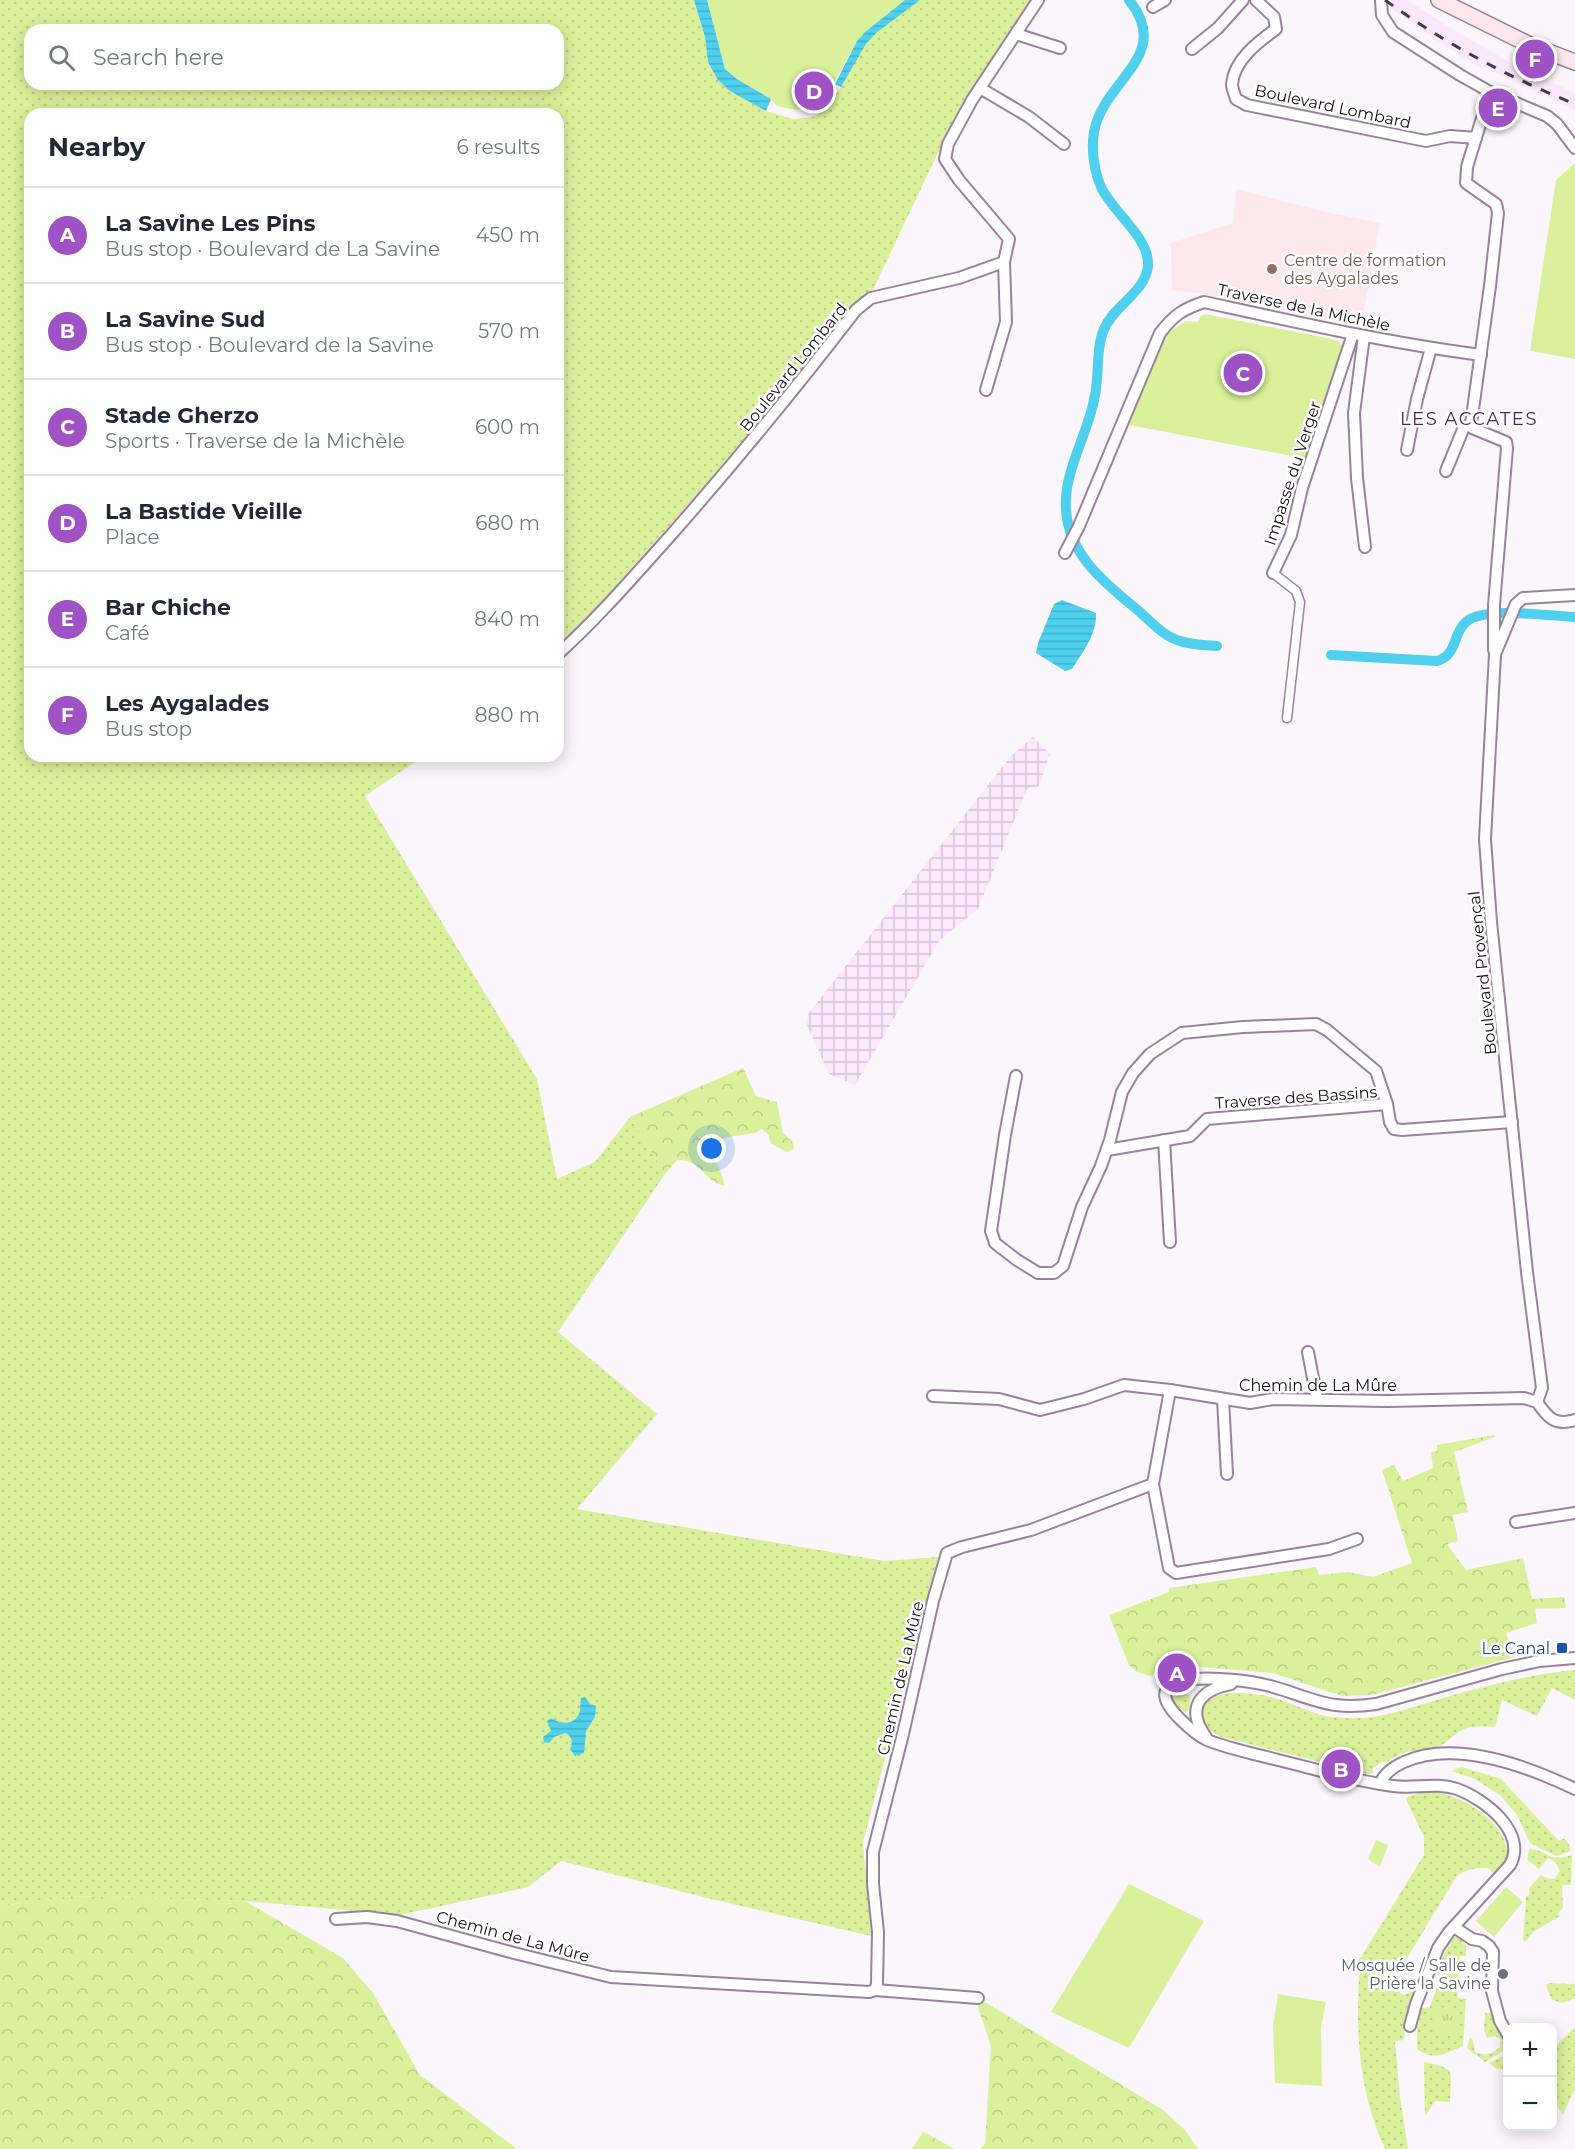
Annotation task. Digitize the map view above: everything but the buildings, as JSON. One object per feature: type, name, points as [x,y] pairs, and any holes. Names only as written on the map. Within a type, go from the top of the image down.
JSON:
[{"type":"main road","points":[[1439,0],[1456,5],[1530,45],[1575,62]]},
{"type":"street","points":[[986,390],[1006,322],[1004,262],[1009,239],[959,180],[945,159],[948,144],[980,88],[1038,0]]},
{"type":"street","points":[[1153,7],[1166,0]]},
{"type":"street","points":[[1192,49],[1218,28],[1243,0]]},
{"type":"street","name":"Boulevard Lombard","points":[[1256,0],[1274,17],[1276,28],[1240,62],[1232,85],[1236,99],[1247,105],[1426,141],[1450,136],[1476,138]]},
{"type":"street","points":[[1381,0],[1382,15],[1393,32],[1490,92],[1547,117],[1557,124],[1575,148]]},
{"type":"street","points":[[1016,34],[1060,48]]},
{"type":"street","points":[[980,88],[1029,117],[1064,144]]},
{"type":"street","points":[[1490,92],[1467,167],[1466,183],[1496,204],[1498,213],[1471,424],[1472,428],[1506,442],[1508,448],[1494,605],[1494,654]]},
{"type":"street","name":"Boulevard Lombard","points":[[564,649],[590,625],[703,499],[780,409],[856,310],[872,298],[959,278],[1004,262]]},
{"type":"street","name":"Traverse de la Michèle","points":[[1065,553],[1160,333],[1173,317],[1188,308],[1204,302],[1359,335],[1481,355]]},
{"type":"street","points":[[1359,335],[1354,413],[1357,478],[1365,547]]},
{"type":"street","name":"Impasse du Verger","points":[[1287,718],[1300,602],[1296,591],[1273,573],[1291,535],[1302,488],[1359,335]]},
{"type":"street","points":[[1407,450],[1417,399],[1431,348]]},
{"type":"street","points":[[1446,471],[1464,427],[1471,424]]},
{"type":"street","name":"Boulevard Provençal","points":[[1537,1402],[1542,1388],[1527,1272],[1491,922],[1485,839],[1494,654],[1516,604],[1523,598],[1575,595]]},
{"type":"street","points":[[1016,1076],[991,1232],[995,1243],[1038,1273],[1054,1273],[1063,1266],[1082,1206],[1107,1150],[1122,1092],[1133,1073],[1150,1054],[1182,1033],[1243,1027],[1316,1024],[1327,1030],[1376,1071],[1394,1129],[1512,1122]]},
{"type":"street","name":"Traverse des Bassins","points":[[1107,1150],[1190,1136],[1207,1119],[1387,1104]]},
{"type":"street","points":[[1164,1140],[1170,1242]]},
{"type":"street","points":[[1308,1352],[1317,1399]]},
{"type":"street","name":"Chemin de La Mûre","points":[[933,1396],[999,1399],[1040,1410],[1084,1399],[1125,1385],[1250,1403],[1274,1399],[1388,1401],[1515,1398],[1537,1402]]},
{"type":"street","points":[[1170,1390],[1153,1484],[1169,1568],[1176,1573],[1329,1549],[1358,1539]]},
{"type":"street","points":[[1223,1399],[1227,1474]]},
{"type":"street","points":[[1537,1402],[1554,1421],[1565,1423],[1575,1420]]},
{"type":"street","name":"Chemin de La Mûre","points":[[336,1919],[367,1917],[397,1921],[611,1977],[869,1992],[875,1990],[878,1932],[873,1884],[873,1852],[933,1601],[947,1553],[962,1547],[1031,1530],[1153,1484]]},
{"type":"street","points":[[1516,1522],[1575,1513]]},
{"type":"street","points":[[1410,2026],[1438,1948],[1510,1865],[1515,1856],[1515,1847],[1505,1824],[1495,1813],[1470,1795],[1455,1788],[1396,1787],[1380,1784],[1340,1776],[1208,1740],[1188,1727],[1165,1701],[1167,1688],[1171,1683],[1179,1681],[1216,1679],[1280,1688],[1335,1705],[1358,1707],[1502,1669],[1539,1661],[1575,1658]]},
{"type":"street","points":[[1208,1740],[1195,1714],[1200,1699],[1212,1689],[1242,1682]]},
{"type":"street","points":[[1380,1784],[1387,1772],[1416,1758],[1442,1754],[1470,1754],[1502,1761],[1545,1775],[1575,1789]]},
{"type":"street","points":[[1454,1927],[1472,1939],[1489,1946],[1493,1952],[1492,1991],[1503,2026]]},
{"type":"street","points":[[875,1990],[978,1998]]},
{"type":"shaded area","points":[[1390,0],[1407,0],[1518,67],[1575,93],[1575,110],[1465,59],[1390,8]]},
{"type":"shaded area","name":"Centre de formation des Aygalades","points":[[1236,189],[1321,211],[1380,223],[1361,327],[1199,293],[1172,291],[1171,247],[1168,244],[1233,223]]},
{"type":"shaded area","points":[[1033,737],[1050,754],[1039,786],[1027,789],[978,909],[939,941],[855,1085],[829,1074],[806,1023],[808,1014],[1010,757]]},
{"type":"green space","points":[[0,0],[694,0],[705,37],[708,62],[766,111],[793,119],[814,117],[827,106],[866,44],[876,33],[920,0],[1030,0],[954,119],[873,290],[864,295],[726,462],[588,617],[564,638],[564,108],[24,108],[24,762],[415,762],[365,796],[537,1079],[557,1179],[595,1162],[630,1117],[665,1174],[558,1332],[657,1414],[577,1509],[884,1561],[938,1557],[863,1842],[871,1936],[561,1861],[528,1887],[400,1915],[245,1901],[73,1896],[0,1906]]},
{"type":"green space","points":[[707,0],[905,0],[857,41],[825,99],[818,105],[796,110],[777,106],[771,99],[737,79],[725,69]]},
{"type":"green space","points":[[1575,163],[1575,359],[1530,351],[1556,180]]},
{"type":"green space","points":[[1205,314],[1340,342],[1343,349],[1308,459],[1129,425],[1167,334],[1185,321],[1198,322]]},
{"type":"green space","points":[[743,1068],[756,1096],[777,1102],[783,1133],[792,1141],[794,1149],[787,1152],[770,1143],[769,1135],[762,1129],[755,1133],[728,1137],[709,1145],[725,1186],[711,1179],[693,1163],[686,1161],[677,1160],[665,1174],[630,1117]]},
{"type":"green space","points":[[1494,1435],[1495,1437],[1454,1452],[1468,1512],[1453,1515],[1458,1541],[1447,1544],[1466,1570],[1523,1558],[1532,1599],[1564,1597],[1566,1608],[1535,1609],[1537,1623],[1506,1633],[1515,1657],[1372,1695],[1342,1696],[1273,1673],[1189,1666],[1166,1669],[1150,1676],[1137,1672],[1129,1665],[1109,1615],[1169,1592],[1169,1588],[1316,1567],[1319,1575],[1348,1572],[1373,1577],[1412,1563],[1382,1470],[1394,1465],[1403,1481],[1433,1468],[1431,1452],[1437,1451],[1437,1445]]},
{"type":"green space","points":[[1575,1670],[1575,1700],[1552,1688],[1537,1716],[1502,1700],[1495,1727],[1466,1728],[1439,1747],[1400,1754],[1386,1763],[1382,1762],[1373,1768],[1373,1773],[1368,1774],[1222,1737],[1210,1730],[1203,1718],[1204,1707],[1209,1700],[1230,1693],[1255,1694],[1274,1698],[1330,1717],[1362,1718],[1391,1713],[1506,1682]]},
{"type":"green space","points":[[1178,1693],[1189,1695],[1191,1698],[1188,1711],[1185,1712],[1173,1703],[1172,1697]]},
{"type":"green space","points":[[1462,1767],[1501,1779],[1559,1841],[1565,1838],[1571,1851],[1556,1856],[1530,1843],[1517,1815],[1501,1796],[1475,1779],[1451,1771]]},
{"type":"green space","points":[[1420,1793],[1444,1794],[1477,1809],[1496,1826],[1502,1836],[1507,1859],[1493,1873],[1488,1868],[1475,1869],[1463,1872],[1456,1877],[1409,1955],[1387,1985],[1404,1995],[1416,1989],[1405,2025],[1404,2040],[1395,2041],[1408,2149],[1385,2149],[1372,2116],[1361,2065],[1358,2031],[1358,1962],[1424,1855],[1424,1837],[1406,1799]]},
{"type":"green space","points":[[1376,1840],[1388,1845],[1380,1867],[1368,1859]]},
{"type":"green space","points":[[1529,1849],[1557,1858],[1572,1855],[1571,1885],[1562,1885],[1563,1908],[1558,1914],[1560,1916],[1533,1932],[1525,1942],[1523,1940],[1525,1898],[1530,1893],[1529,1888],[1541,1875],[1554,1879],[1560,1871],[1555,1862],[1548,1858],[1539,1869],[1527,1860]]},
{"type":"green space","points":[[1129,1884],[1204,1921],[1129,2048],[1051,2012]]},
{"type":"green space","points":[[1506,1887],[1523,1902],[1494,1937],[1476,1921]]},
{"type":"green space","points":[[73,1896],[245,1901],[343,1958],[373,1993],[420,2075],[517,2149],[0,2149],[0,1906]]},
{"type":"green space","points":[[1453,1937],[1458,1937],[1466,1945],[1466,1956],[1460,1956],[1457,1998],[1466,1999],[1463,2046],[1440,2055],[1429,2055],[1417,2049],[1417,2028],[1422,2008],[1430,2007],[1442,1973],[1436,1970]]},
{"type":"green space","points":[[1548,1983],[1575,1984],[1575,1998],[1562,2003],[1552,2000],[1546,1985]]},
{"type":"green space","points":[[1278,1994],[1326,2002],[1321,2028],[1322,2086],[1275,2083],[1273,2026]]},
{"type":"green space","points":[[976,2001],[985,2002],[1163,2110],[1185,2130],[1198,2149],[980,2149],[985,2144],[991,2046]]},
{"type":"green space","points":[[1434,2007],[1458,2008],[1456,2033],[1433,2031]]},
{"type":"green space","points":[[1485,2013],[1494,2013],[1494,2026],[1503,2036],[1503,2051],[1485,2062],[1467,2048],[1470,2037],[1473,2040],[1475,2052],[1491,2053],[1500,2047],[1500,2039],[1496,2036],[1487,2038],[1484,2030]]},
{"type":"green space","points":[[1575,2027],[1575,2089],[1563,2114],[1557,2106],[1557,2045]]},
{"type":"green space","points":[[1503,2056],[1503,2070],[1497,2069],[1489,2063]]},
{"type":"green space","points":[[1424,2062],[1447,2069],[1451,2077],[1450,2102],[1435,2101],[1425,2116]]},
{"type":"green space","points":[[923,2132],[955,2149],[912,2149]]},
{"type":"water","points":[[694,0],[707,0],[725,69],[737,79],[771,99],[766,111],[730,91],[718,80],[708,62],[705,37]]},
{"type":"water","points":[[905,0],[920,0],[876,33],[866,44],[841,87],[835,84],[857,41]]},
{"type":"water","points":[[1062,600],[1096,613],[1096,621],[1088,642],[1072,669],[1065,671],[1036,653],[1054,604]]},
{"type":"water","points":[[585,1697],[590,1704],[596,1706],[595,1717],[586,1731],[584,1753],[575,1756],[570,1749],[571,1738],[565,1733],[554,1737],[549,1743],[544,1742],[543,1737],[551,1731],[547,1721],[551,1718],[562,1723],[573,1721],[579,1714],[581,1698]]},
{"type":"waterway","points":[[1129,0],[1141,20],[1144,37],[1140,53],[1132,68],[1100,114],[1094,132],[1093,153],[1102,189],[1143,246],[1148,266],[1141,284],[1115,313],[1101,337],[1094,400],[1068,482],[1066,510],[1074,542],[1082,556],[1116,592],[1172,638],[1192,644],[1217,646]]},
{"type":"waterway","points":[[1331,655],[1437,661],[1448,654],[1462,627],[1475,617],[1502,613],[1575,617]]},
{"type":"railway","points":[[1385,0],[1430,31],[1477,58],[1575,104]]},
{"type":"place","name":"Les Aygalades","points":[[1535,59]]},
{"type":"place","name":"La Bastide Vieille","points":[[814,91]]},
{"type":"place","name":"Bar Chiche","points":[[1498,108]]},
{"type":"place","name":"Centre de formation des Aygalades","points":[[1272,269]]},
{"type":"place","name":"Stade Gherzo","points":[[1243,373]]},
{"type":"place","name":"Le Canal","points":[[1562,1648]]},
{"type":"place","name":"La Savine Les Pins","points":[[1177,1673]]},
{"type":"place","name":"La Savine Sud","points":[[1341,1769]]},
{"type":"place","name":"Mosquée / Salle de Prière la Savine","points":[[1503,1974]]},
{"type":"district","name":"LES ACCATES","points":[[1469,419]]}]
